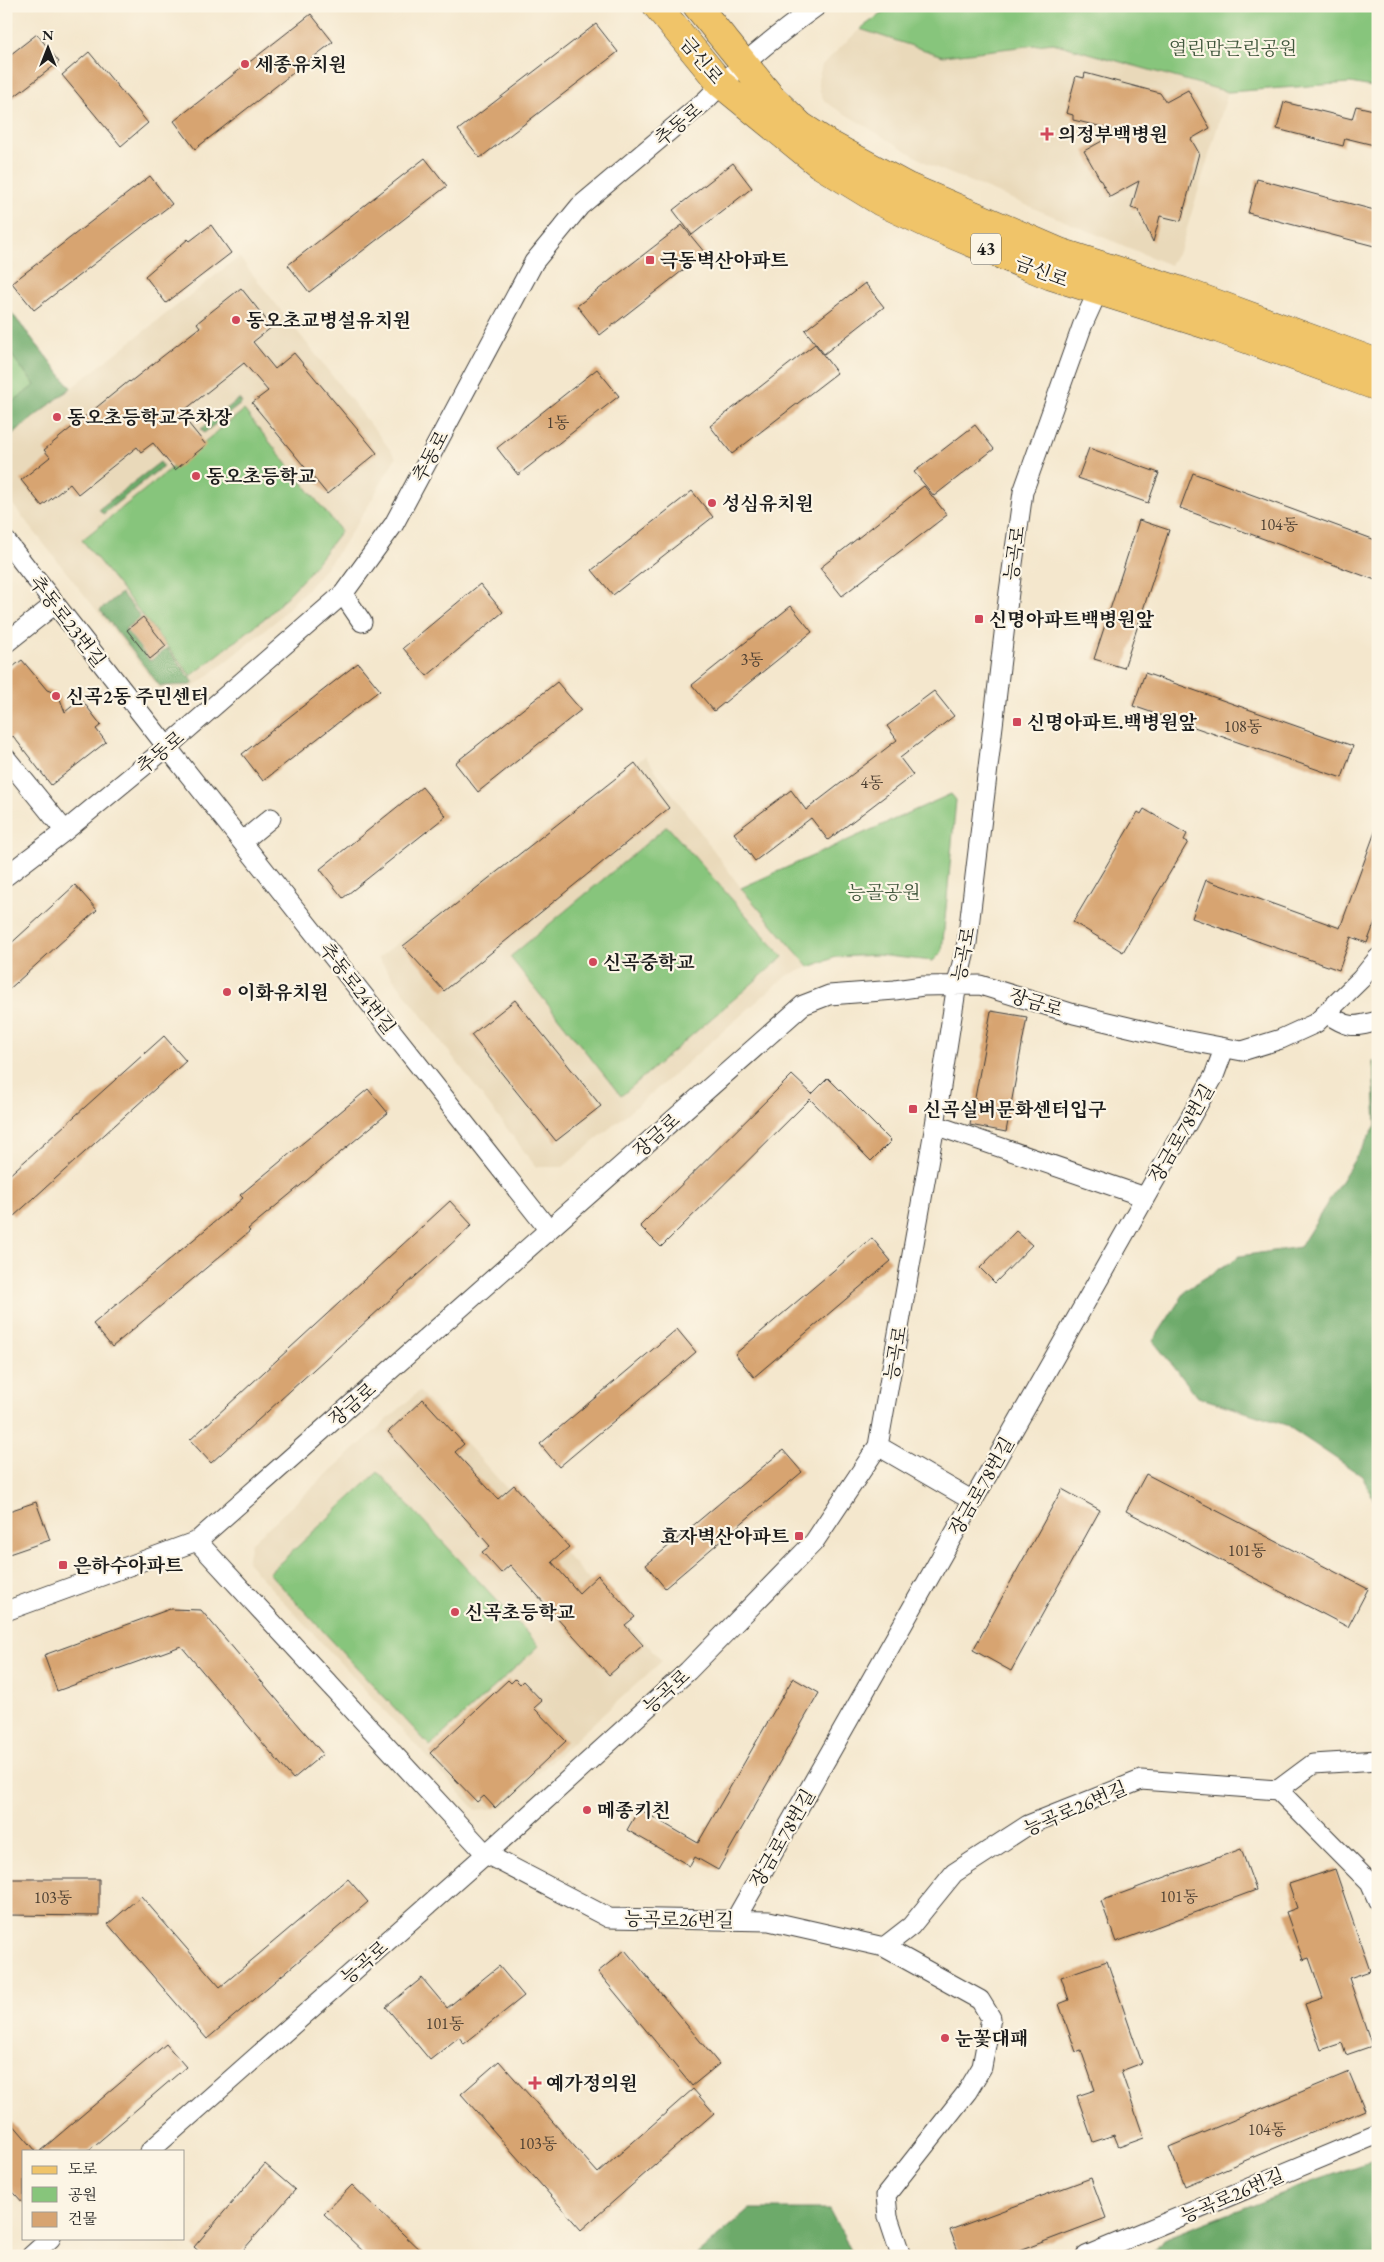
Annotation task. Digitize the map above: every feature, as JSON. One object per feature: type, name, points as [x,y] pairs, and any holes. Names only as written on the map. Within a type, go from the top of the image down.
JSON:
[{"type":"main road","name":"금신로","points":[[657,6],[721,84],[819,164],[881,202],[932,226],[1051,276],[1103,280],[1182,291],[1378,364]]},
{"type":"main road","name":"금신로","points":[[697,6],[772,98],[801,126],[827,143],[906,186],[1060,252],[1103,280],[1219,329],[1378,387]]},
{"type":"street","name":"추동로","points":[[6,876],[65,832],[167,747],[343,594],[394,524],[534,262],[580,206],[706,100],[745,63],[817,6]]},
{"type":"street","name":"능곡로","points":[[151,2150],[486,1854],[688,1671],[814,1542],[878,1446],[935,1125],[957,984],[967,943],[1009,592],[1023,492],[1083,324],[1103,280]]},
{"type":"street","name":"추동로23번길","points":[[6,541],[167,747]]},
{"type":"street","points":[[343,594],[362,622]]},
{"type":"street","points":[[6,643],[55,604]]},
{"type":"street","name":"추동로24번길","points":[[167,747],[550,1230]]},
{"type":"street","points":[[6,758],[65,832]]},
{"type":"street","points":[[242,842],[271,818]]},
{"type":"street","name":"장금로","points":[[6,1611],[197,1541],[803,1005],[829,995],[957,984],[980,985],[1074,1014],[1224,1049],[1242,1050],[1258,1047],[1316,1023],[1378,958]]},
{"type":"street","points":[[1326,1013],[1344,1025],[1363,1025],[1378,1021]]},
{"type":"street","name":"장금로78번길","points":[[735,1920],[1214,1076],[1224,1049]]},
{"type":"street","points":[[935,1125],[1145,1197]]},
{"type":"street","points":[[878,1446],[973,1501]]},
{"type":"street","name":"능곡로26번길","points":[[197,1541],[486,1854],[609,1918],[770,1921],[884,1947],[980,2000],[991,2018],[982,2067],[967,2092],[886,2195],[888,2217],[901,2256]]},
{"type":"street","points":[[1378,1760],[1313,1764],[1278,1790],[1370,1883],[1378,1901]]},
{"type":"street","name":"능곡로26번길","points":[[884,1947],[911,1926],[954,1873],[1028,1825],[1140,1780],[1278,1790]]},
{"type":"street","points":[[911,1926],[904,1945],[919,1966]]},
{"type":"street","name":"능곡로26번길","points":[[1086,2256],[1378,2134]]},
{"type":"street","points":[[31,2256],[49,2240]]},
{"type":"shaded area","name":"의정부백병원","points":[[860,29],[943,56],[1053,43],[1228,92],[1181,248],[1170,265],[932,166],[825,102],[820,92],[818,80],[822,65]]},
{"type":"shaded area","name":"동오초등학교","points":[[239,257],[396,457],[367,508],[339,551],[315,581],[276,621],[193,688],[159,689],[6,496],[6,439]]},
{"type":"shaded area","name":"신곡중학교","points":[[645,756],[741,888],[809,967],[786,976],[657,1089],[563,1167],[536,1167],[378,958]]},
{"type":"shaded area","name":"신곡초등학교","points":[[419,1391],[662,1661],[500,1808],[476,1810],[247,1562],[251,1543]]},
{"type":"green space","name":"열린맘근린공원","points":[[892,6],[1378,6],[1378,88],[1350,83],[1228,92],[1053,43],[943,56],[860,29]]},
{"type":"green space","points":[[6,306],[71,388],[6,439]]},
{"type":"green space","points":[[6,306],[71,388],[6,439],[6,407],[35,385],[6,348]]},
{"type":"green space","points":[[239,399],[242,403],[204,433],[201,429]]},
{"type":"green space","points":[[244,410],[341,531],[307,575],[270,614],[191,676],[82,540]]},
{"type":"green space","points":[[160,462],[163,466],[103,514],[99,509]]},
{"type":"green space","points":[[121,593],[141,617],[125,629],[150,661],[167,648],[194,683],[191,685],[160,686],[100,610]]},
{"type":"green space","name":"능골공원","points":[[951,794],[956,800],[942,952],[933,961],[877,955],[836,957],[809,967],[741,888]]},
{"type":"green space","points":[[667,826],[783,957],[621,1096],[510,957]]},
{"type":"green space","points":[[1378,1060],[1378,1507],[1362,1476],[1286,1425],[1198,1397],[1153,1341],[1187,1289],[1240,1256],[1300,1247],[1376,1125],[1373,1061]]},
{"type":"green space","points":[[378,1472],[539,1646],[430,1746],[269,1573]]},
{"type":"green space","points":[[1378,2159],[1378,2256],[1150,2256],[1163,2239],[1306,2184]]},
{"type":"green space","points":[[750,2209],[829,2209],[854,2256],[695,2256]]},
{"type":"building","points":[[311,14],[333,42],[195,149],[174,121]]},
{"type":"building","points":[[596,24],[618,52],[480,158],[458,130]]},
{"type":"building","points":[[37,34],[59,62],[6,103],[6,58]]},
{"type":"building","points":[[89,52],[148,123],[121,146],[62,75]]},
{"type":"building","points":[[1085,73],[1160,93],[1166,102],[1188,90],[1210,128],[1191,139],[1199,153],[1181,221],[1160,216],[1153,242],[1138,210],[1131,208],[1139,181],[1110,197],[1084,151],[1120,131],[1073,120],[1073,115],[1066,113],[1076,76],[1084,78]]},
{"type":"building","points":[[1284,102],[1352,119],[1356,106],[1378,111],[1378,146],[1345,138],[1343,146],[1277,129]]},
{"type":"building","points":[[425,158],[447,186],[309,292],[288,265]]},
{"type":"building","points":[[733,163],[752,188],[692,235],[673,210]]},
{"type":"building","points":[[150,176],[172,204],[34,310],[12,283]]},
{"type":"building","points":[[1257,179],[1378,211],[1378,247],[1248,213]]},
{"type":"building","points":[[211,225],[231,253],[166,303],[145,276],[188,239],[190,241]]},
{"type":"building","points":[[682,225],[705,253],[600,335],[577,306]]},
{"type":"building","points":[[865,283],[884,307],[824,354],[805,330]]},
{"type":"building","points":[[241,288],[272,327],[253,342],[275,369],[294,353],[377,453],[327,494],[252,403],[268,391],[244,363],[186,409],[190,414],[184,418],[206,445],[175,470],[153,443],[141,452],[137,447],[78,494],[70,484],[42,506],[21,480],[50,457],[44,450],[129,381],[200,327],[197,323]]},
{"type":"building","points":[[815,344],[837,373],[732,454],[710,426]]},
{"type":"building","points":[[597,369],[619,396],[518,475],[497,448]]},
{"type":"building","points":[[975,425],[994,449],[934,496],[914,472]]},
{"type":"building","points":[[1089,448],[1159,473],[1148,503],[1078,478]]},
{"type":"building","points":[[1193,473],[1378,541],[1378,581],[1180,508]]},
{"type":"building","points":[[924,486],[947,515],[842,596],[820,568]]},
{"type":"building","points":[[692,491],[713,517],[613,595],[592,570]]},
{"type":"building","points":[[1139,520],[1169,530],[1124,668],[1094,659]]},
{"type":"building","points":[[480,584],[503,612],[427,676],[403,648]]},
{"type":"building","points":[[791,606],[812,632],[714,711],[692,685]]},
{"type":"building","points":[[143,617],[166,646],[150,659],[127,630]]},
{"type":"building","points":[[22,660],[47,690],[58,694],[65,712],[81,699],[101,725],[96,729],[106,742],[51,785],[13,736],[6,742],[6,672]]},
{"type":"building","points":[[358,663],[380,690],[263,781],[242,754]]},
{"type":"building","points":[[1145,673],[1353,746],[1342,778],[1133,706]]},
{"type":"building","points":[[557,682],[581,710],[478,792],[455,763]]},
{"type":"building","points":[[934,691],[954,716],[900,758],[913,775],[828,840],[811,818],[755,861],[734,833],[791,790],[806,810],[897,740],[887,726]]},
{"type":"building","points":[[635,763],[669,808],[444,991],[403,946]]},
{"type":"building","points":[[422,787],[446,816],[343,898],[320,869]]},
{"type":"building","points":[[1144,809],[1187,834],[1184,840],[1188,842],[1123,952],[1073,922],[1138,812],[1141,814]]},
{"type":"building","points":[[1376,829],[1378,829],[1378,914],[1367,943],[1351,937],[1339,970],[1192,918],[1206,880],[1340,928]]},
{"type":"building","points":[[75,885],[97,910],[6,992],[6,948]]},
{"type":"building","points":[[515,1000],[601,1106],[556,1141],[471,1035]]},
{"type":"building","points":[[991,1011],[1027,1017],[1006,1132],[970,1125]]},
{"type":"building","points":[[164,1036],[186,1061],[14,1216],[6,1207],[6,1178]]},
{"type":"building","points":[[792,1075],[812,1094],[828,1078],[891,1141],[871,1161],[810,1099],[661,1247],[640,1226]]},
{"type":"building","points":[[368,1089],[388,1113],[248,1229],[250,1231],[112,1347],[93,1324],[243,1198],[240,1195]]},
{"type":"building","points":[[450,1201],[472,1225],[211,1463],[190,1440]]},
{"type":"building","points":[[1016,1231],[1032,1245],[995,1283],[980,1268]]},
{"type":"building","points":[[872,1238],[891,1261],[754,1377],[735,1354]]},
{"type":"building","points":[[677,1329],[696,1352],[559,1467],[540,1444]]},
{"type":"building","points":[[423,1399],[464,1444],[455,1452],[498,1499],[514,1485],[569,1547],[552,1562],[579,1593],[598,1575],[635,1617],[625,1625],[643,1645],[609,1675],[510,1565],[501,1573],[482,1552],[490,1546],[388,1432]]},
{"type":"building","points":[[783,1450],[802,1472],[665,1588],[646,1565]]},
{"type":"building","points":[[1146,1474],[1368,1589],[1348,1627],[1126,1511]]},
{"type":"building","points":[[1062,1489],[1100,1510],[1011,1671],[973,1650]]},
{"type":"building","points":[[36,1502],[50,1540],[6,1555],[6,1512]]},
{"type":"building","points":[[170,1609],[201,1610],[323,1754],[293,1779],[181,1646],[57,1691],[44,1655]]},
{"type":"building","points":[[793,1678],[819,1693],[718,1870],[695,1857],[690,1866],[627,1830],[639,1809],[698,1843]]},
{"type":"building","points":[[515,1679],[520,1684],[523,1681],[542,1701],[534,1708],[566,1741],[495,1808],[484,1796],[477,1802],[430,1753],[508,1680],[511,1683]]},
{"type":"building","points":[[1241,1849],[1256,1890],[1116,1942],[1101,1901]]},
{"type":"building","points":[[1335,1869],[1370,1971],[1349,1978],[1372,2046],[1346,2055],[1342,2043],[1321,2050],[1305,2004],[1323,1998],[1309,1958],[1303,1960],[1286,1912],[1297,1908],[1289,1884]]},
{"type":"building","points":[[6,1879],[99,1879],[99,1916],[6,1915]]},
{"type":"building","points":[[348,1879],[368,1902],[207,2039],[108,1924],[141,1896],[220,1987]]},
{"type":"building","points":[[625,1950],[719,2064],[692,2086],[598,1972]]},
{"type":"building","points":[[1107,1961],[1142,2063],[1121,2071],[1144,2138],[1119,2147],[1114,2135],[1093,2142],[1077,2096],[1095,2090],[1081,2050],[1076,2052],[1059,2004],[1069,2000],[1061,1977]]},
{"type":"building","points":[[499,1966],[524,1996],[464,2044],[459,2037],[430,2060],[386,2007],[422,1978],[447,2008]]},
{"type":"building","points":[[166,2044],[186,2067],[89,2150],[41,2150]]},
{"type":"building","points":[[499,2061],[598,2173],[693,2089],[714,2113],[581,2230],[461,2094]]},
{"type":"building","points":[[1349,2072],[1365,2110],[1185,2186],[1169,2147]]},
{"type":"building","points":[[6,2116],[35,2150],[22,2150],[22,2202],[6,2184]]},
{"type":"building","points":[[265,2164],[295,2190],[238,2256],[204,2256],[194,2247]]},
{"type":"building","points":[[1091,2178],[1106,2218],[1006,2256],[960,2256],[950,2230]]},
{"type":"building","points":[[352,2185],[426,2256],[368,2256],[324,2214]]},
{"type":"place","name":"세종유치원","points":[[245,64]]},
{"type":"place","name":"의정부백병원","points":[[1047,134]]},
{"type":"place","name":"극동벽산아파트","points":[[650,260]]},
{"type":"place","name":"동오초교병설유치원","points":[[236,320]]},
{"type":"place","name":"동오초등학교주차장","points":[[57,417]]},
{"type":"place","name":"동오초등학교","points":[[196,476]]},
{"type":"place","name":"성심유치원","points":[[712,503]]},
{"type":"place","name":"신명아파트백병원앞","points":[[979,619]]},
{"type":"place","name":"신곡2동 주민센터","points":[[56,696]]},
{"type":"place","name":"신명아파트.백병원앞","points":[[1017,722]]},
{"type":"place","name":"신곡중학교","points":[[593,962]]},
{"type":"place","name":"이화유치원","points":[[227,992]]},
{"type":"place","name":"신곡실버문화센터입구","points":[[913,1109]]},
{"type":"place","name":"효자벽산아파트","points":[[799,1536]]},
{"type":"place","name":"은하수아파트","points":[[63,1565]]},
{"type":"place","name":"신곡초등학교","points":[[455,1612]]},
{"type":"place","name":"메종키친","points":[[587,1810]]},
{"type":"place","name":"눈꽃대패","points":[[945,2038]]},
{"type":"place","name":"예가정의원","points":[[535,2083]]}]
